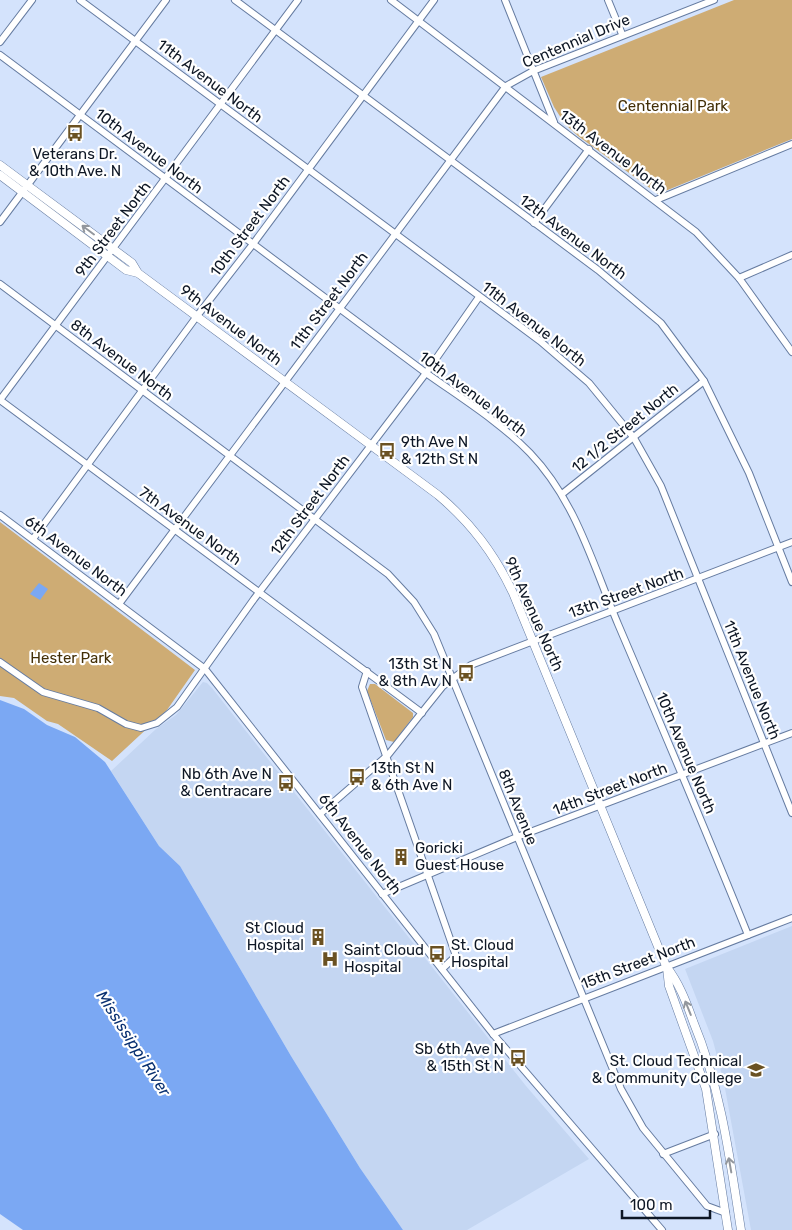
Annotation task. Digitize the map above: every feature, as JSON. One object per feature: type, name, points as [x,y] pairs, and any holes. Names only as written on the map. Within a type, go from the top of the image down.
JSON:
[{"type":"main road","name":"9th Avenue North","points":[[0,165],[25,189],[110,252],[126,270],[138,273],[438,495],[475,530],[504,575],[666,966],[669,986],[706,1089],[715,1134],[728,1230]]},
{"type":"main road","name":"9th Avenue North","points":[[0,175],[25,189]]},
{"type":"main road","name":"9th Avenue North","points":[[666,966],[678,982],[706,1050],[716,1086],[741,1230]]},
{"type":"street","points":[[0,42],[32,0]]},
{"type":"street","name":"11th Avenue North","points":[[80,0],[540,341],[589,383],[634,438],[661,486],[792,813]]},
{"type":"street","points":[[0,222],[166,0]]},
{"type":"street","name":"12th Avenue North","points":[[235,0],[600,271],[661,323],[704,381],[749,473],[792,582]]},
{"type":"street","name":"9th Street North","points":[[0,400],[298,0]]},
{"type":"street","name":"13th Avenue North","points":[[391,0],[696,232],[739,278],[792,352]]},
{"type":"street","name":"10th Street North","points":[[33,539],[196,316],[254,244],[362,95],[434,0]]},
{"type":"street","points":[[505,0],[555,123]]},
{"type":"street","points":[[608,0],[622,34]]},
{"type":"street","name":"Centennial Drive","points":[[506,86],[533,71],[622,34],[714,0]]},
{"type":"street","name":"10th Avenue North","points":[[0,55],[426,373],[486,415],[531,454],[562,494],[581,530],[612,610],[748,934]]},
{"type":"street","name":"11th Street North","points":[[119,604],[506,86]]},
{"type":"street","points":[[656,200],[792,144]]},
{"type":"street","points":[[534,223],[589,150]]},
{"type":"street","points":[[739,278],[792,255]]},
{"type":"street","name":"8th Avenue North","points":[[0,284],[229,456]]},
{"type":"street","name":"12th Street North","points":[[0,662],[43,692],[98,708],[126,724],[141,728],[157,723],[177,708],[259,592],[426,373],[479,297]]},
{"type":"street","name":"12 1/2 Street North","points":[[562,494],[704,381]]},
{"type":"street","name":"7th Avenue North","points":[[0,400],[422,713]]},
{"type":"street","name":"8th Avenue","points":[[229,456],[388,574],[414,602],[434,634],[621,1089],[643,1128],[707,1206],[726,1213]]},
{"type":"street","name":"6th Avenue North","points":[[0,515],[205,669],[493,1034],[662,1230]]},
{"type":"street","name":"13th Street North","points":[[320,814],[388,756],[452,677],[471,665],[792,542]]},
{"type":"street","points":[[367,672],[362,687],[388,756],[456,956],[442,969]]},
{"type":"street","name":"14th Street North","points":[[382,894],[517,837],[792,733]]},
{"type":"street","name":"15th Street North","points":[[493,1034],[584,997],[792,918]]},
{"type":"street","points":[[663,1154],[715,1134]]},
{"type":"shaded area","name":"Saint Cloud Hospital","points":[[203,682],[212,688],[526,1086],[589,1159],[467,1230],[403,1230],[360,1168],[291,1056],[180,866],[159,846],[111,771],[156,729],[176,715]]},
{"type":"shaded area","name":"St. Cloud Technical & Community College","points":[[792,926],[792,1230],[751,1230],[724,1083],[713,1041],[685,969]]},
{"type":"green space","name":"Centennial Park","points":[[734,0],[792,0],[792,139],[658,194],[578,136],[565,124],[554,107],[541,77]]},
{"type":"green space","name":"Hester Park","points":[[0,522],[195,670],[167,710],[112,761],[58,724],[47,721],[14,698],[0,696]]},
{"type":"green space","points":[[370,684],[375,684],[413,713],[413,717],[394,742],[386,740],[367,691]]},
{"type":"water","points":[[624,99],[630,99],[634,106],[630,113],[624,113],[620,109],[620,103]]},
{"type":"water","points":[[39,583],[48,589],[40,600],[30,594]]},
{"type":"water","name":"Mississippi River","points":[[0,700],[24,709],[47,725],[75,737],[105,762],[159,846],[180,866],[291,1056],[360,1168],[403,1230],[23,1230],[0,1214]]},
{"type":"place","name":"Veterans Dr. & 10th Ave. N","points":[[75,133]]},
{"type":"place","name":"9th Ave N & 12th St N","points":[[387,451]]},
{"type":"place","name":"13th St N & 8th Av N","points":[[466,673]]},
{"type":"place","name":"13th St N & 6th Ave N","points":[[357,777]]},
{"type":"place","name":"Nb 6th Ave N & Centracare","points":[[286,783]]},
{"type":"place","name":"Goricki Guest House","points":[[401,857]]},
{"type":"place","name":"St Cloud Hospital","points":[[318,937]]},
{"type":"place","name":"St. Cloud Hospital","points":[[437,954]]},
{"type":"place","name":"Saint Cloud Hospital","points":[[330,959]]},
{"type":"place","name":"Sb 6th Ave N & 15th St N","points":[[518,1058]]},
{"type":"place","name":"St. Cloud Technical & Community College","points":[[756,1070]]}]
